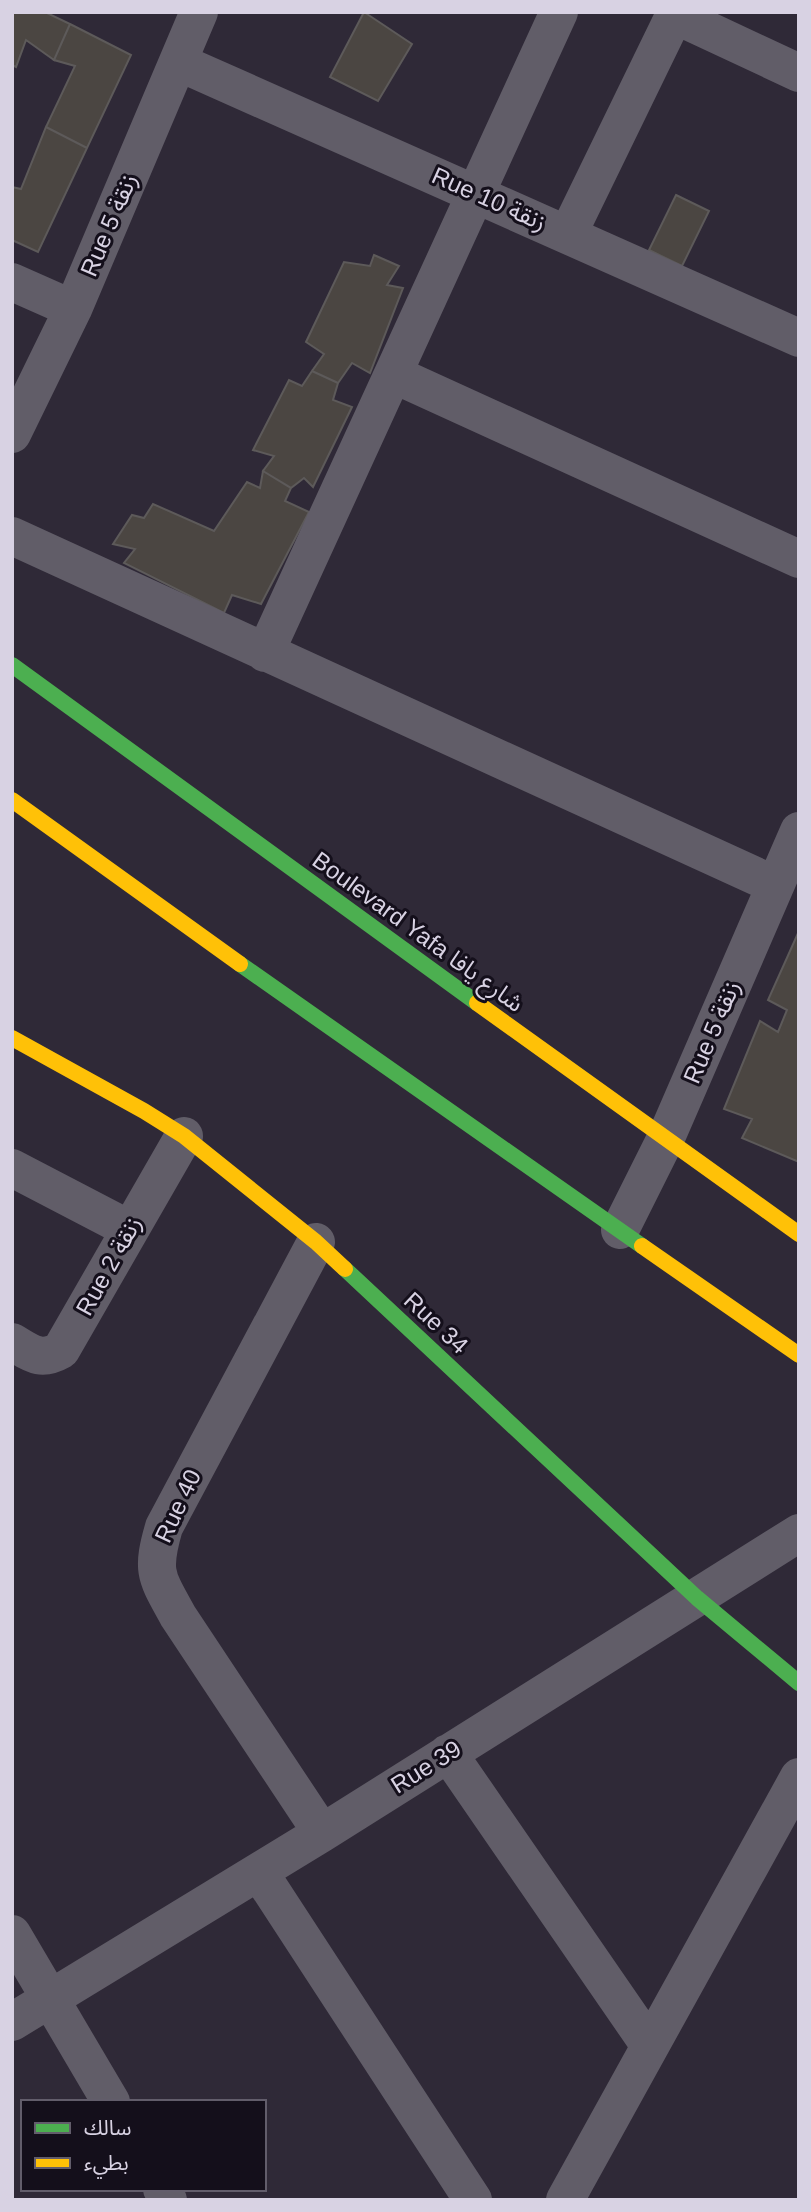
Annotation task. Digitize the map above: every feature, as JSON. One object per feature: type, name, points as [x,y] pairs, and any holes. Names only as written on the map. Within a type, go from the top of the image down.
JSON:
[{"type":"street","name":"Rue 5 زنقة","points":[[12,433],[73,309],[199,12]]},
{"type":"street","points":[[265,653],[559,12]]},
{"type":"street","points":[[568,234],[676,14],[799,73]]},
{"type":"street","name":"Rue 10 زنقة","points":[[178,62],[799,338]]},
{"type":"street","points":[[12,282],[73,309]]},
{"type":"street","points":[[393,374],[799,559]]},
{"type":"street","points":[[12,536],[775,884]]},
{"type":"street","name":"Boulevard Yafa شارع يافا","points":[[12,665],[665,1140],[799,1234]]},
{"type":"street","points":[[12,800],[361,1050],[799,1355]]},
{"type":"street","name":"Rue 5 زنقة","points":[[620,1230],[665,1140],[799,831]]},
{"type":"street","name":"Rue 34","points":[[12,1038],[184,1136],[316,1242],[697,1598],[799,1683]]},
{"type":"street","name":"Rue 2 زنقة","points":[[12,1342],[34,1354],[48,1357],[61,1350],[184,1136]]},
{"type":"street","points":[[12,1167],[129,1228]]},
{"type":"street","name":"Rue 40","points":[[316,1242],[164,1527],[155,1557],[159,1582],[177,1616],[322,1833]]},
{"type":"street","name":"Rue 39","points":[[12,2022],[322,1833],[799,1533]]},
{"type":"street","points":[[449,1753],[650,2046]]},
{"type":"street","points":[[565,2200],[799,1777]]},
{"type":"street","points":[[259,1872],[473,2200]]},
{"type":"street","points":[[12,1934],[110,2100]]},
{"type":"building","points":[[12,12],[45,12],[70,24],[54,60],[26,40],[16,67],[12,65]]},
{"type":"building","points":[[364,12],[412,44],[378,101],[330,77]]},
{"type":"building","points":[[70,24],[131,55],[87,148],[46,127],[75,66],[54,60]]},
{"type":"building","points":[[46,127],[87,148],[38,252],[12,240],[12,187],[21,189]]},
{"type":"building","points":[[676,195],[709,211],[682,266],[649,250]]},
{"type":"building","points":[[374,255],[399,266],[387,285],[403,288],[370,373],[352,363],[338,383],[312,371],[324,354],[306,342],[344,262],[370,266]]},
{"type":"building","points":[[312,371],[338,383],[333,400],[352,407],[313,487],[304,478],[291,488],[263,471],[274,456],[253,450],[289,380],[302,386]]},
{"type":"building","points":[[263,471],[291,488],[285,501],[309,512],[261,604],[232,595],[224,613],[124,563],[135,549],[113,544],[132,515],[144,518],[153,504],[214,531],[247,482],[260,488]]},
{"type":"building","points":[[799,931],[799,1162],[742,1138],[752,1119],[724,1109],[760,1021],[778,1032],[787,1010],[768,1000]]},
{"type":"building","points":[[799,931],[799,1162],[742,1138],[752,1119],[724,1109],[760,1021],[778,1032],[787,1010],[768,1000]]},
{"type":"traffic: fast","points":[[12,665],[477,1003]]},
{"type":"traffic: fast","points":[[240,964],[642,1246]]},
{"type":"traffic: fast","points":[[345,1269],[697,1598],[799,1683]]},
{"type":"traffic: slow","points":[[12,800],[240,964]]},
{"type":"traffic: slow","points":[[477,1003],[799,1234]]},
{"type":"traffic: slow","points":[[12,1038],[184,1136],[316,1242],[345,1269]]},
{"type":"traffic: slow","points":[[642,1246],[799,1355]]}]
